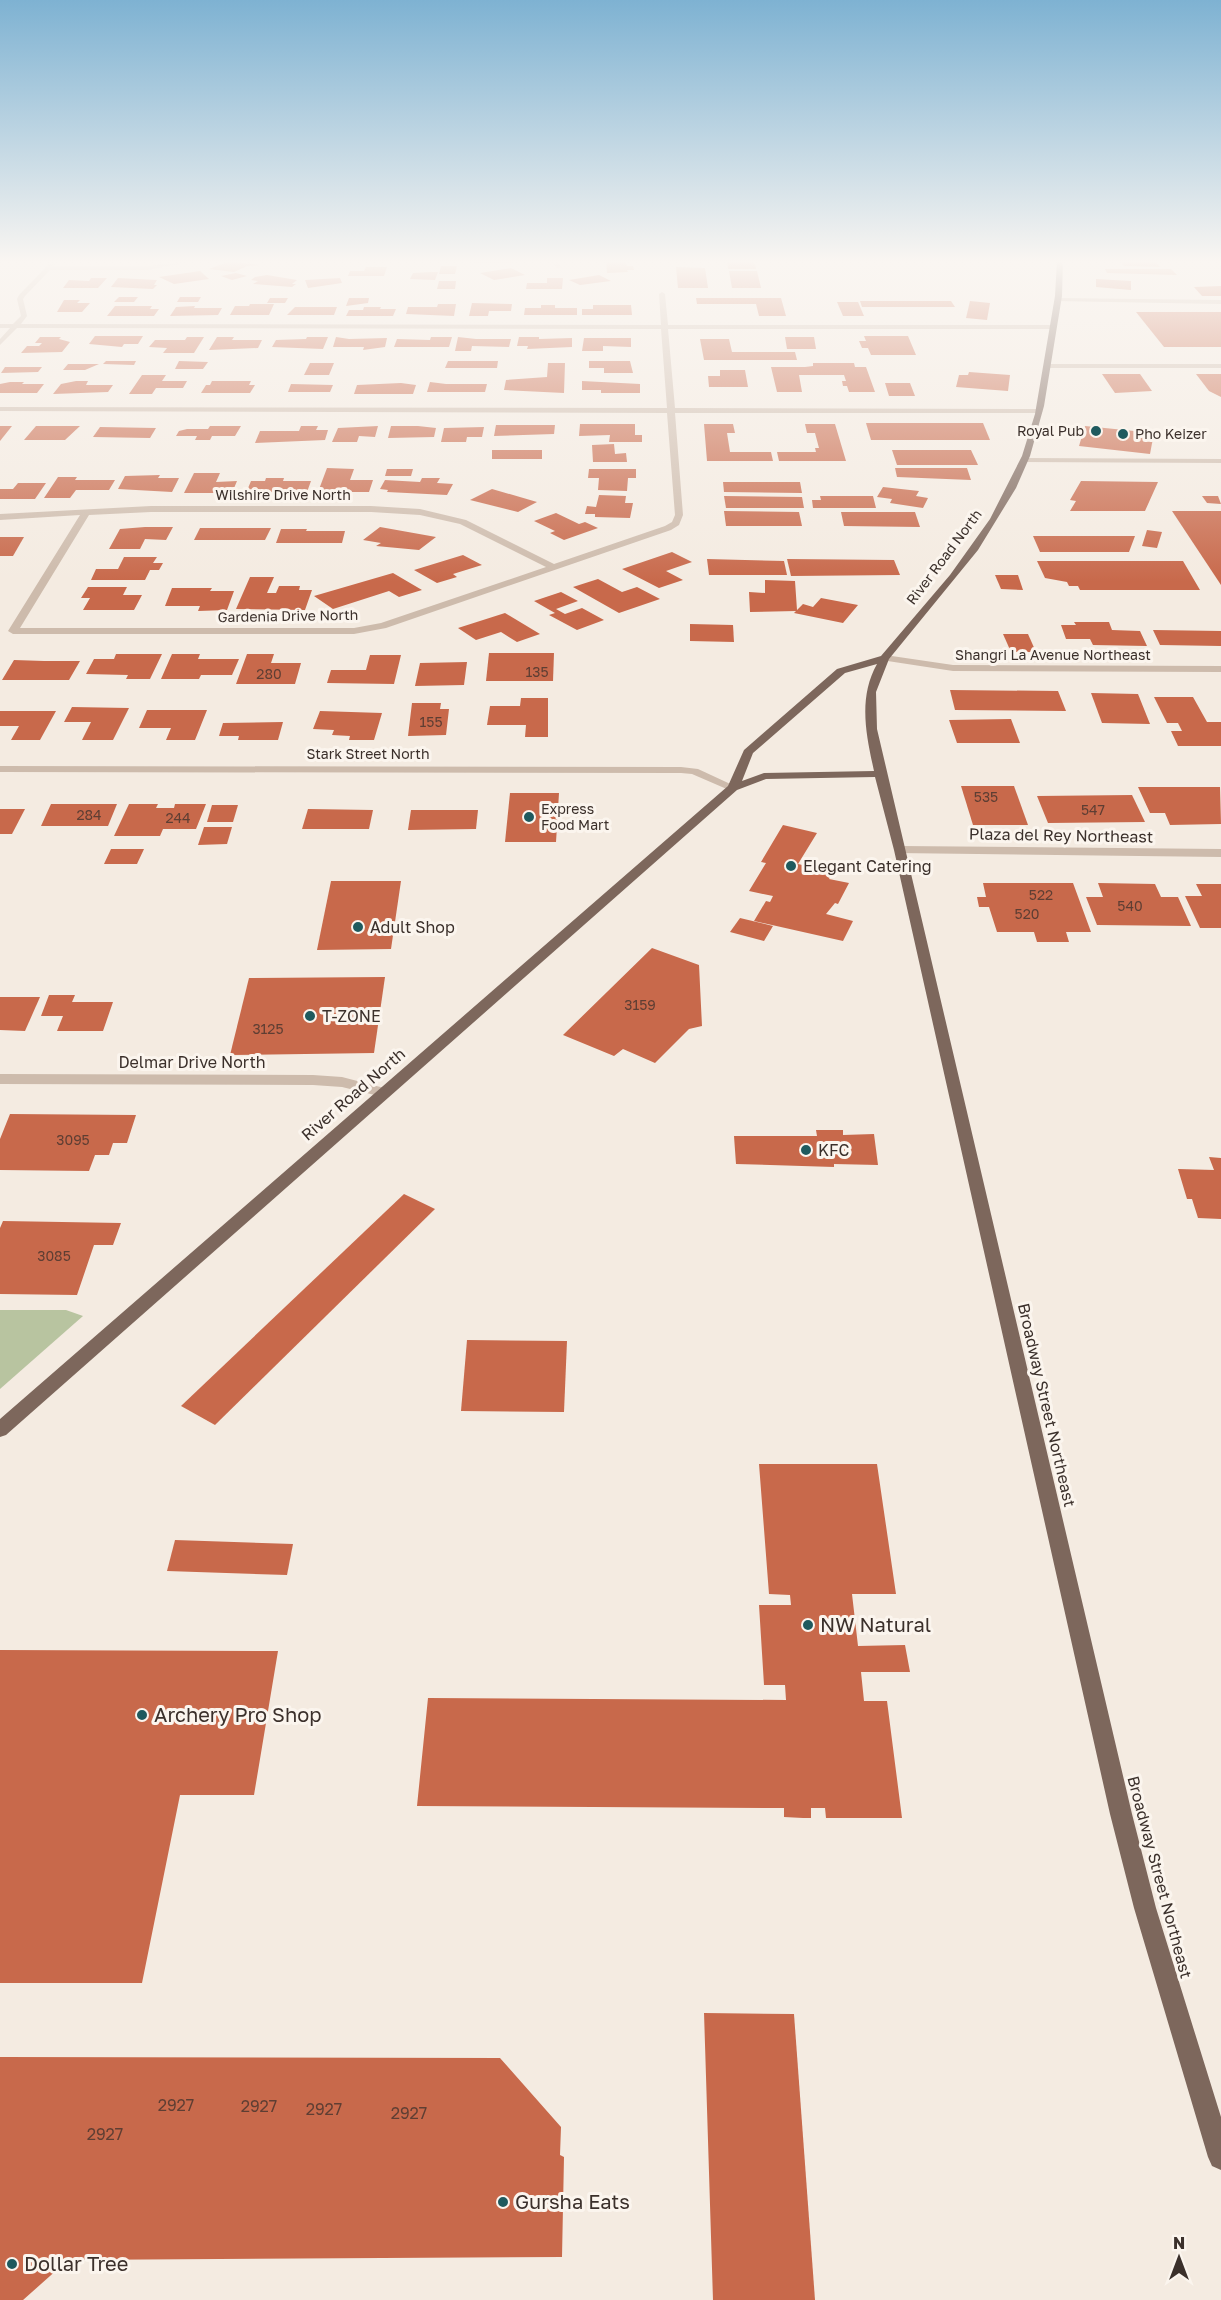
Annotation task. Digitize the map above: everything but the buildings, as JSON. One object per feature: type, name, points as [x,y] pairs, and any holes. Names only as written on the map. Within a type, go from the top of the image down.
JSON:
[{"type":"main road","name":"River Road North","points":[[885,658],[984,536],[1009,495],[1025,460],[1039,411],[1046,367]]},
{"type":"main road","name":"Broadway Street Northeast","points":[[885,658],[875,677],[870,702],[881,774],[1121,1814],[1145,1908],[1221,2157]]},
{"type":"main road","points":[[733,788],[748,752],[840,671],[885,658]]},
{"type":"main road","points":[[733,788],[764,776],[881,774]]},
{"type":"main road","name":"River Road North","points":[[0,1430],[383,1092],[733,788]]},
{"type":"street","points":[[667,367],[670,410]]},
{"type":"street","points":[[0,409],[1039,411]]},
{"type":"street","name":"Gardenia Drive North","points":[[86,512],[13,631],[354,631],[383,626],[555,568],[676,523],[679,515],[670,410]]},
{"type":"street","points":[[1025,460],[1221,461]]},
{"type":"street","name":"Wilshire Drive North","points":[[0,518],[86,512],[371,509],[420,512],[463,522],[555,568]]},
{"type":"street","name":"Shangri La Avenue Northeast","points":[[885,658],[953,668],[1221,669]]},
{"type":"street","name":"Stark Street North","points":[[0,769],[681,770],[694,771],[733,788]]},
{"type":"street","name":"Plaza del Rey Northeast","points":[[900,850],[1221,853]]},
{"type":"street","name":"Delmar Drive North","points":[[0,1079],[313,1080],[342,1082],[383,1092]]},
{"type":"green space","points":[[0,1310],[66,1310],[83,1316],[0,1389]]},
{"type":"place","name":"Royal Pub","points":[[1096,431]]},
{"type":"place","name":"Pho Keizer","points":[[1123,434]]},
{"type":"place","name":"Express Food Mart","points":[[529,817]]},
{"type":"place","name":"Elegant Catering","points":[[791,866]]},
{"type":"place","name":"Adult Shop","points":[[358,927]]},
{"type":"place","name":"T-ZONE","points":[[310,1016]]},
{"type":"place","name":"KFC","points":[[806,1150]]},
{"type":"place","name":"NW Natural","points":[[808,1625]]},
{"type":"place","name":"Archery Pro Shop","points":[[142,1715]]},
{"type":"place","name":"Gursha Eats","points":[[503,2202]]},
{"type":"place","name":"Dollar Tree","points":[[12,2264]]}]
